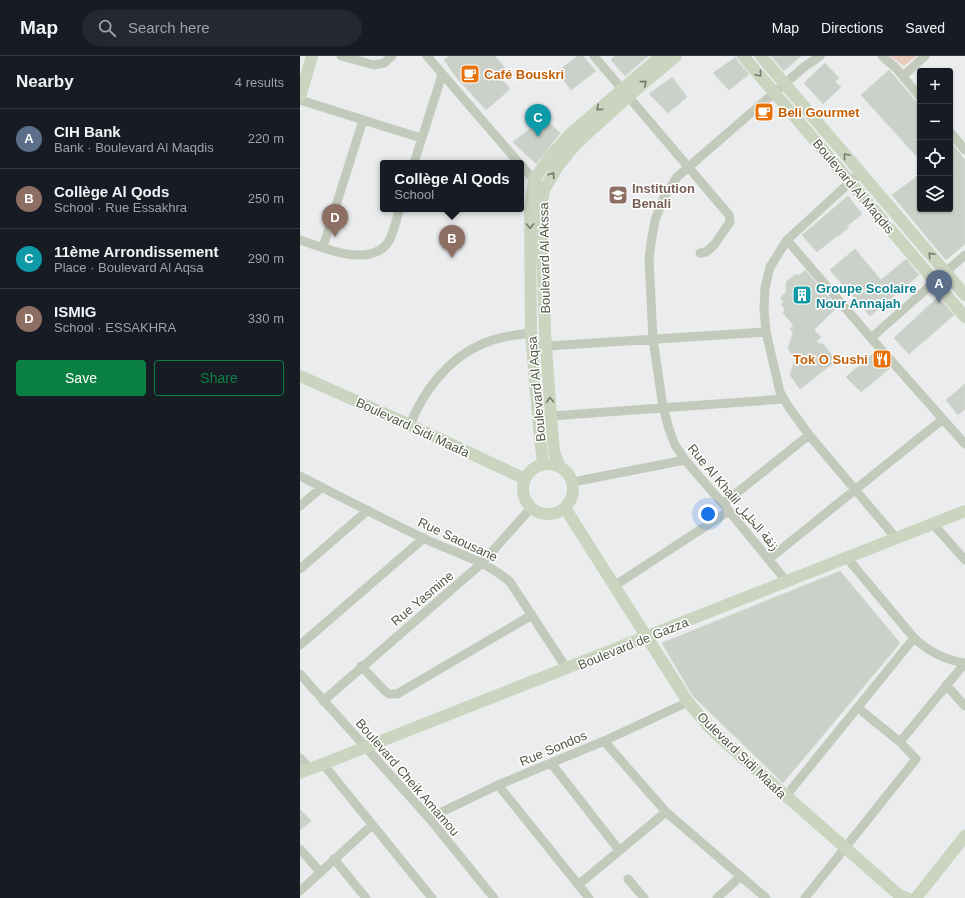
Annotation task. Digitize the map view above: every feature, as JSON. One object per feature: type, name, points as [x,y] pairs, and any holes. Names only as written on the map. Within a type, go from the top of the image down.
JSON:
[{"type":"street","points":[[312,56],[300,99],[421,138]]},
{"type":"street","points":[[341,56],[374,65],[384,63],[392,56]]},
{"type":"street","points":[[427,56],[516,160]]},
{"type":"street","points":[[594,56],[727,211],[730,222],[714,245],[706,252],[700,253]]},
{"type":"street","name":"Boulevard Al Aqsa","points":[[543,464],[531,333],[530,209],[534,180],[564,140],[625,92],[661,56]]},
{"type":"street","name":"Boulevard Al Akssa","points":[[559,466],[554,451],[547,347],[541,212],[544,190],[555,170],[572,149],[625,92],[676,56]]},
{"type":"street","name":"Boulevard Al Maqdis","points":[[743,56],[965,317]]},
{"type":"street","name":"Boulevard Al Maqdis","points":[[761,56],[965,296]]},
{"type":"street","name":"Rue Al Khalil زنقة الخليل","points":[[787,582],[684,460],[671,437],[664,407],[653,339],[649,258],[655,220],[664,197],[677,177],[784,84],[820,56]]},
{"type":"street","points":[[882,56],[903,76],[917,92]]},
{"type":"street","points":[[903,76],[925,56]]},
{"type":"street","points":[[415,160],[442,75]]},
{"type":"street","points":[[323,247],[363,120]]},
{"type":"street","points":[[953,136],[965,150]]},
{"type":"street","points":[[524,169],[544,190]]},
{"type":"street","points":[[860,173],[787,240],[774,260],[766,282],[764,309],[766,332],[778,385],[784,399],[809,435],[896,538]]},
{"type":"street","points":[[300,240],[359,255],[378,252],[390,239],[399,212]]},
{"type":"street","points":[[787,240],[965,444]]},
{"type":"street","points":[[871,338],[965,255]]},
{"type":"street","points":[[532,347],[766,332]]},
{"type":"street","points":[[410,425],[418,407],[433,384],[445,370],[460,357],[475,347],[492,340],[510,335],[531,333]]},
{"type":"street","name":"Boulevard Sidi Maafa","points":[[300,376],[410,425],[525,479]]},
{"type":"street","points":[[538,417],[784,399]]},
{"type":"street","points":[[769,559],[942,419]]},
{"type":"street","points":[[614,586],[726,508],[809,435]]},
{"type":"street","points":[[573,482],[684,460]]},
{"type":"street","points":[[543,464],[559,466],[569,474],[573,482],[573,496],[565,508],[559,512],[548,515],[540,514],[531,508],[525,501],[523,492],[525,479],[534,468],[543,464]]},
{"type":"street","name":"Rue Saousane","points":[[300,476],[424,538],[482,563],[510,582],[567,669]]},
{"type":"street","points":[[300,506],[322,487]]},
{"type":"street","name":"Rue Yasmine","points":[[322,701],[482,563],[531,508]]},
{"type":"street","name":"Oulevard Sidi Maafa","points":[[565,508],[688,702],[710,728],[785,797],[902,897]]},
{"type":"street","points":[[300,569],[368,510]]},
{"type":"street","name":"Boulevard de Gazza","points":[[305,771],[965,511]]},
{"type":"street","points":[[933,524],[965,560]]},
{"type":"street","points":[[300,645],[424,538]]},
{"type":"street","points":[[846,558],[914,638],[925,648],[939,656],[965,663]]},
{"type":"street","points":[[361,666],[385,692],[389,694],[402,693],[532,615]]},
{"type":"street","points":[[785,797],[914,638]]},
{"type":"street","points":[[900,742],[946,684],[965,663]]},
{"type":"street","name":"Boulevard Cheik Amamou","points":[[300,674],[322,701],[366,747],[429,818],[494,898]]},
{"type":"street","points":[[946,684],[965,706]]},
{"type":"street","name":"Rue Sondos","points":[[429,818],[498,785],[604,741],[688,702]]},
{"type":"street","points":[[805,898],[916,759],[900,742],[858,708]]},
{"type":"street","points":[[604,741],[666,812],[766,898]]},
{"type":"street","points":[[300,758],[305,771]]},
{"type":"street","points":[[550,763],[619,850]]},
{"type":"street","points":[[323,764],[432,898]]},
{"type":"street","points":[[498,785],[589,898]]},
{"type":"street","points":[[578,885],[666,812]]},
{"type":"street","points":[[300,891],[372,825]]},
{"type":"street","points":[[916,898],[965,836]]},
{"type":"street","points":[[300,850],[320,872]]},
{"type":"street","points":[[334,859],[366,898]]},
{"type":"street","points":[[717,898],[740,877]]},
{"type":"street","points":[[628,879],[644,898]]},
{"type":"shaded area","points":[[890,56],[916,56],[904,66]]},
{"type":"building","points":[[449,56],[495,56],[505,68],[499,76],[510,89],[486,110],[456,77],[444,60]]},
{"type":"building","points":[[577,56],[583,56],[596,71],[571,90],[557,72]]},
{"type":"building","points":[[615,56],[648,56],[625,76],[611,60]]},
{"type":"building","points":[[771,56],[801,56],[784,71]]},
{"type":"building","points":[[736,57],[737,61],[749,74],[729,90],[713,73]]},
{"type":"building","points":[[825,63],[839,78],[835,82],[841,87],[823,104],[804,83]]},
{"type":"building","points":[[889,70],[917,103],[917,157],[861,95]]},
{"type":"building","points":[[672,77],[687,97],[668,113],[649,94]]},
{"type":"building","points":[[544,118],[560,133],[536,164],[513,142]]},
{"type":"building","points":[[953,145],[965,160],[965,244],[946,260],[892,195],[917,176],[917,212],[953,212]]},
{"type":"building","points":[[848,196],[862,214],[847,226],[848,228],[817,252],[802,235]]},
{"type":"building","points":[[855,249],[881,280],[906,259],[919,275],[870,316],[830,270]]},
{"type":"building","points":[[805,270],[837,307],[814,330],[821,337],[816,342],[824,345],[836,361],[800,389],[790,375],[795,359],[788,348],[793,333],[790,328],[794,326],[783,313],[785,309],[781,304],[784,302],[780,298],[786,292],[786,282],[795,275],[800,275]]},
{"type":"building","points":[[938,297],[954,315],[909,354],[894,338]]},
{"type":"building","points":[[875,352],[890,368],[861,392],[846,377]]},
{"type":"building","points":[[965,384],[965,409],[958,415],[946,400]]},
{"type":"building","points":[[840,571],[900,643],[783,783],[693,696],[662,643]]},
{"type":"building","points":[[300,809],[311,821],[300,830]]},
{"type":"place","name":"Café Bouskri","points":[[470,74]]},
{"type":"place","name":"Beli Gourmet","points":[[764,112]]},
{"type":"place","name":"11ème Arrondissement","points":[[538,137]]},
{"type":"place","name":"Institution Benali","points":[[618,195]]},
{"type":"place","name":"ISMIG","points":[[335,237]]},
{"type":"place","name":"Collège Al Qods","points":[[452,258]]},
{"type":"place","name":"Groupe Scolaire Nour Annajah","points":[[802,295]]},
{"type":"place","name":"CIH Bank","points":[[939,303]]},
{"type":"place","name":"Tok O Sushi","points":[[882,359]]}]
